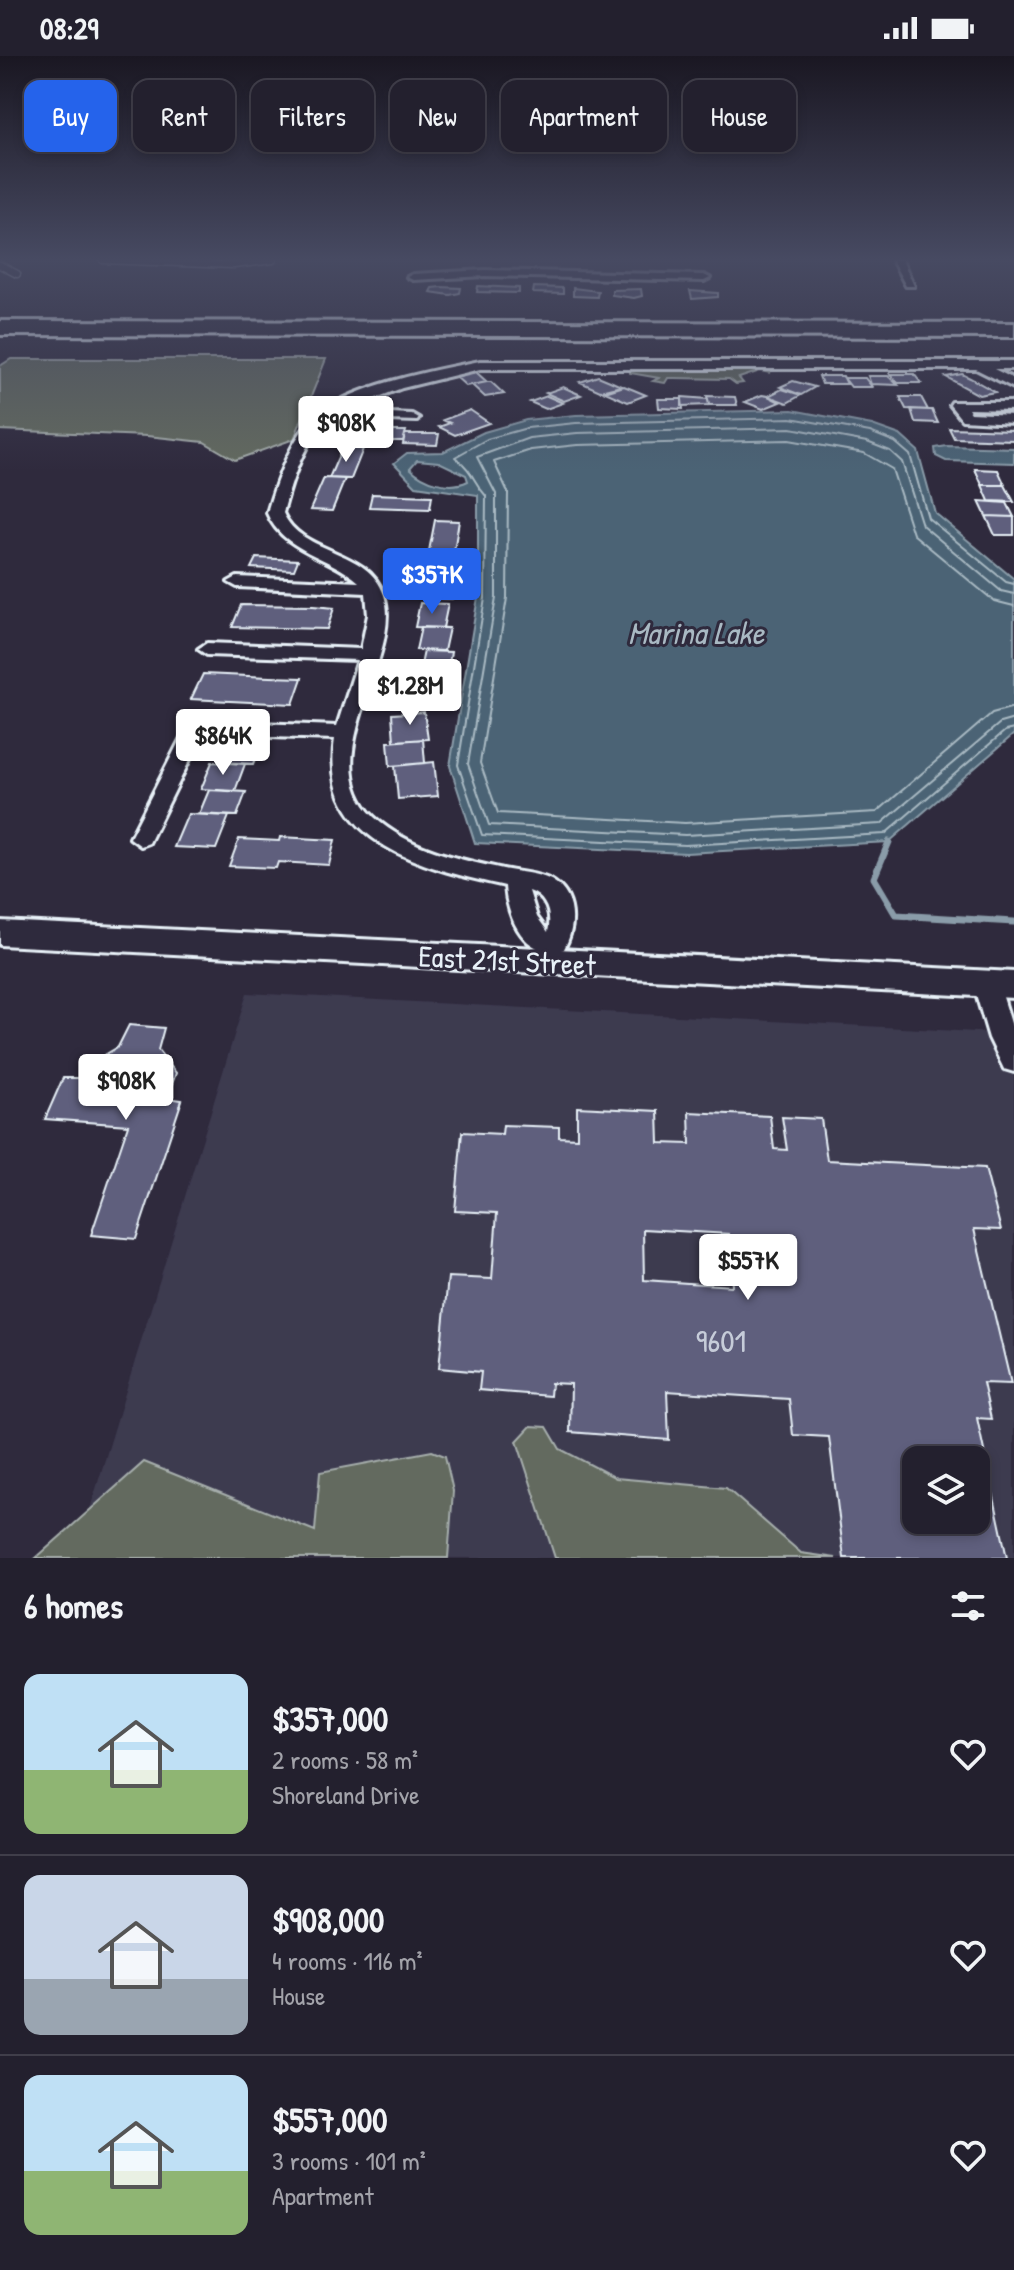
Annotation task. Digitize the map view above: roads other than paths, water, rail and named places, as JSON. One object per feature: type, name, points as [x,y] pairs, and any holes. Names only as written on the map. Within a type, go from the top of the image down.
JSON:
[{"type":"highway","points":[[0,341],[1014,341]]},
{"type":"main road","name":"East 21st Street","points":[[0,933],[546,954],[1000,985]]},
{"type":"street","points":[[517,882],[523,914],[546,954],[565,922],[543,886],[431,860],[396,843],[370,823],[353,802],[344,779],[343,762],[376,622],[372,588],[344,563],[288,535],[276,520],[275,510],[311,429],[324,415],[438,374],[492,365],[1014,365]]},
{"type":"street","points":[[978,365],[1014,384]]},
{"type":"street","points":[[1014,406],[957,405],[964,417],[1014,419]]},
{"type":"street","points":[[324,415],[412,418]]},
{"type":"street","points":[[237,582],[372,588]]},
{"type":"street","points":[[207,649],[368,655]]},
{"type":"street","points":[[141,838],[194,730],[209,727],[348,733]]},
{"type":"street","points":[[1000,985],[1002,1038],[1014,1061]]},
{"type":"water","name":"Marina Lake","points":[[792,410],[872,425],[900,435],[918,451],[935,513],[1014,579],[1014,734],[889,842],[686,853],[475,843],[450,766],[478,597],[478,495],[416,486],[394,463],[407,453],[443,452],[484,432],[526,420],[576,415]],"holes":[[[417,460],[439,462],[466,475],[468,481],[453,485],[438,483],[410,468]]]},
{"type":"water","points":[[935,448],[1014,448],[1014,463],[946,461],[936,456]]},
{"type":"waterway","points":[[889,842],[874,878],[896,915],[1014,922]]}]
